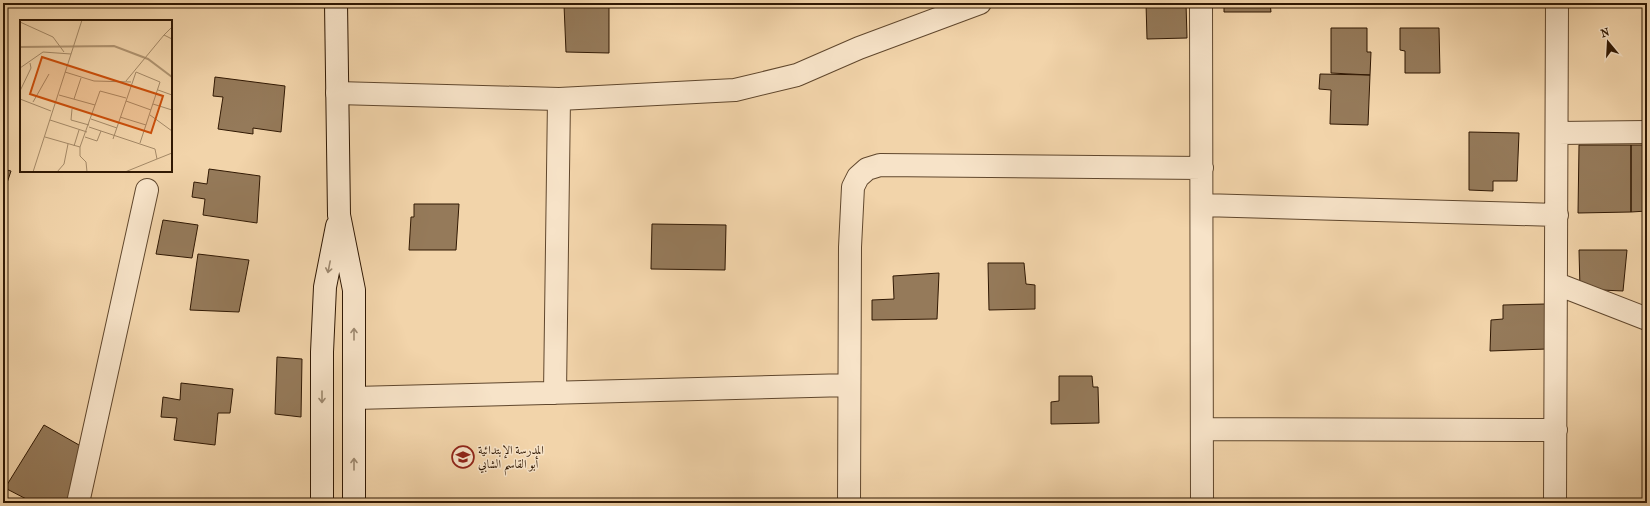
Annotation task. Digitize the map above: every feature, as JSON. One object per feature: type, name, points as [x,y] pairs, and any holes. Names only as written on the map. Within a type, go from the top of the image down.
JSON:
[{"type":"street","points":[[336,3],[339,215],[354,290],[354,503]]},
{"type":"street","points":[[337,93],[560,99],[735,90],[797,75],[860,48],[980,3]]},
{"type":"street","points":[[1201,3],[1202,503]]},
{"type":"street","points":[[1555,503],[1558,133],[1557,3]]},
{"type":"street","points":[[555,393],[560,99]]},
{"type":"street","points":[[1558,133],[1647,132]]},
{"type":"street","points":[[849,503],[850,247],[853,187],[858,177],[867,169],[880,165],[1202,168]]},
{"type":"street","points":[[78,503],[147,190]]},
{"type":"street","points":[[1202,205],[1557,215]]},
{"type":"street","points":[[322,503],[322,352],[324,287],[339,215]]},
{"type":"street","points":[[1557,284],[1647,319]]},
{"type":"street","points":[[355,398],[850,385]]},
{"type":"street","points":[[1202,429],[1556,430]]},
{"type":"building","points":[[609,3],[609,53],[566,52],[564,5]]},
{"type":"building","points":[[1146,3],[1186,3],[1187,38],[1147,39]]},
{"type":"building","points":[[1224,3],[1270,3],[1271,12],[1224,12]]},
{"type":"building","points":[[1331,28],[1367,28],[1367,52],[1371,52],[1370,75],[1331,73]]},
{"type":"building","points":[[1400,28],[1439,28],[1440,73],[1405,73],[1405,51],[1400,50]]},
{"type":"building","points":[[1320,74],[1370,75],[1368,125],[1330,124],[1331,90],[1319,89]]},
{"type":"building","points":[[215,77],[285,86],[281,132],[253,128],[253,134],[218,129],[223,97],[213,96]]},
{"type":"building","points":[[1469,132],[1519,133],[1517,181],[1493,181],[1493,191],[1469,190]]},
{"type":"building","points":[[1579,145],[1631,145],[1631,212],[1578,213]]},
{"type":"building","points":[[1631,145],[1647,145],[1647,211],[1631,212]]},
{"type":"building","points":[[3,169],[11,171],[3,195]]},
{"type":"building","points":[[209,169],[260,176],[257,223],[203,215],[205,199],[192,197],[194,182],[207,184]]},
{"type":"building","points":[[414,204],[459,204],[456,250],[409,250],[411,217],[414,217]]},
{"type":"building","points":[[163,220],[198,225],[192,258],[156,254]]},
{"type":"building","points":[[652,224],[726,225],[725,270],[651,269]]},
{"type":"building","points":[[1579,250],[1627,250],[1623,291],[1580,289]]},
{"type":"building","points":[[198,254],[249,260],[239,312],[190,310]]},
{"type":"building","points":[[988,263],[1024,263],[1026,284],[1035,285],[1035,309],[989,310]]},
{"type":"building","points":[[939,273],[937,319],[872,320],[872,300],[894,299],[893,276]]},
{"type":"building","points":[[1545,304],[1547,349],[1490,351],[1491,320],[1503,319],[1503,305]]},
{"type":"building","points":[[277,357],[302,359],[301,417],[275,414]]},
{"type":"building","points":[[1059,376],[1092,376],[1093,387],[1098,387],[1099,423],[1051,424],[1051,402],[1059,401]]},
{"type":"building","points":[[181,383],[233,389],[230,413],[218,413],[215,445],[174,440],[177,418],[161,417],[163,397],[180,400]]},
{"type":"building","points":[[44,425],[86,449],[70,503],[34,503],[5,488]]},
{"type":"place","name":"المدرسة الإبتدائية أبو القاسم الشابي","points":[[463,457]]}]
